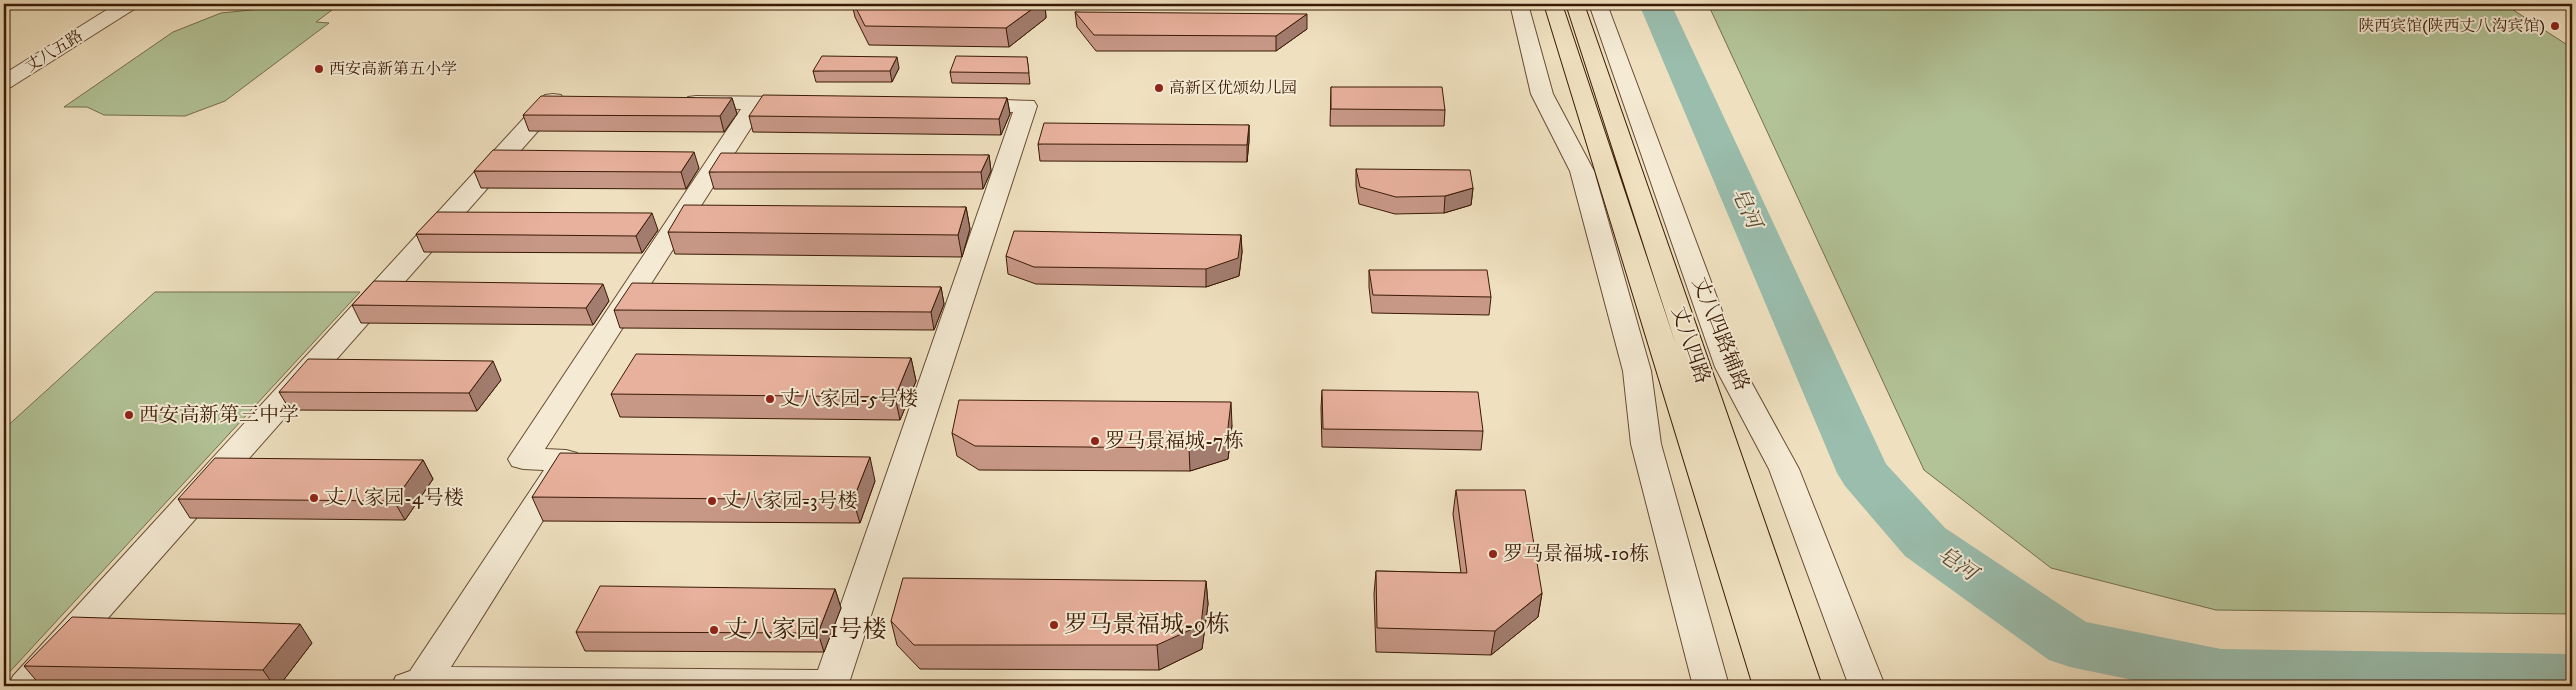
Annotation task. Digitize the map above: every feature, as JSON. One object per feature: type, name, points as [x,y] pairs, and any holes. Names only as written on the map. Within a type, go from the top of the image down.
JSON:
[{"type":"main road","name":"丈八四路","points":[[1553,4],[1771,686]]},
{"type":"main road","name":"丈八四路","points":[[1576,4],[1804,686]]},
{"type":"street","name":"丈八五路","points":[[4,70],[110,4]]},
{"type":"street","name":"丈八五路","points":[[4,83],[129,4]]},
{"type":"street","points":[[1519,4],[1542,94],[1582,171],[1637,371],[1646,444],[1711,686]]},
{"type":"street","name":"丈八四路辅路","points":[[1598,4],[1729,368],[1784,469],[1867,686]]},
{"type":"street","points":[[26,686],[553,100],[582,101]]},
{"type":"street","points":[[669,102],[826,104]]},
{"type":"street","points":[[415,684],[566,460],[523,459],[756,103]]},
{"type":"street","points":[[415,684],[831,685],[1026,106],[946,105]]},
{"type":"green space","points":[[1708,4],[2504,4],[2572,48],[2572,614],[2216,610],[2051,568],[1924,470]]},
{"type":"green space","points":[[260,9],[332,10],[316,22],[329,23],[225,101],[185,116],[104,115],[87,107],[64,107],[173,32],[221,13]]},
{"type":"green space","points":[[155,292],[360,292],[4,678],[4,429]]},
{"type":"building","points":[[854,4],[1039,4],[1006,28],[865,26]]},
{"type":"building","points":[[1075,12],[1307,14],[1276,36],[1094,35]]},
{"type":"building","points":[[822,56],[897,57],[890,71],[813,71]]},
{"type":"building","points":[[956,56],[1027,57],[1029,73],[950,72]]},
{"type":"building","points":[[1331,87],[1442,87],[1445,110],[1331,109]]},
{"type":"building","points":[[763,95],[1007,98],[999,119],[749,116]]},
{"type":"building","points":[[541,96],[732,98],[720,116],[523,115]]},
{"type":"building","points":[[1044,123],[1249,125],[1247,145],[1038,144]]},
{"type":"building","points":[[493,150],[694,152],[681,172],[474,171]]},
{"type":"building","points":[[721,153],[989,155],[981,172],[709,172]]},
{"type":"building","points":[[1356,169],[1470,170],[1473,188],[1445,196],[1396,197],[1360,187]]},
{"type":"building","points":[[684,205],[966,207],[958,235],[668,232]]},
{"type":"building","points":[[437,212],[652,213],[636,236],[416,234]]},
{"type":"building","points":[[1014,231],[1241,235],[1238,258],[1206,269],[1034,267],[1006,256]]},
{"type":"building","points":[[1369,270],[1487,270],[1491,297],[1373,295]]},
{"type":"building","points":[[374,281],[603,284],[586,308],[352,305]]},
{"type":"building","points":[[632,283],[941,287],[931,312],[614,310]]},
{"type":"building","points":[[636,354],[911,358],[895,397],[611,394]]},
{"type":"building","points":[[308,359],[493,361],[469,393],[279,392]]},
{"type":"building","points":[[1322,390],[1478,392],[1483,431],[1323,429]]},
{"type":"building","points":[[959,400],[1231,402],[1227,436],[1189,448],[975,446],[952,433]]},
{"type":"building","points":[[560,453],[870,457],[853,500],[532,497]]},
{"type":"building","points":[[215,458],[423,460],[394,501],[178,499]]},
{"type":"building","name":"罗马景福城-10栋","points":[[1456,490],[1525,490],[1542,593],[1495,631],[1377,628],[1376,571],[1467,573]]},
{"type":"building","name":"罗马景福城-9栋","points":[[903,578],[1206,581],[1201,625],[1157,645],[914,645],[891,621]]},
{"type":"building","points":[[600,586],[835,589],[818,633],[576,632]]},
{"type":"building","points":[[72,617],[300,624],[263,670],[24,666]]},
{"type":"waterway","name":"皂河","points":[[1655,4],[1864,473],[1925,542],[2070,643],[2221,674],[2572,679]]},
{"type":"place","name":"陕西宾馆(陕西丈八沟宾馆)","points":[[2555,26]]},
{"type":"place","name":"西安高新第五小学","points":[[319,69]]},
{"type":"place","name":"高新区优颂幼儿园","points":[[1159,88]]},
{"type":"place","name":"丈八家园-5号楼","points":[[770,399]]},
{"type":"place","name":"西安高新第三中学","points":[[129,415]]},
{"type":"place","name":"罗马景福城-7栋","points":[[1095,441]]},
{"type":"place","name":"丈八家园-4号楼","points":[[314,498]]},
{"type":"place","name":"丈八家园-3号楼","points":[[712,501]]},
{"type":"place","name":"罗马景福城-10栋","points":[[1493,554]]},
{"type":"place","name":"罗马景福城-9栋","points":[[1054,625]]},
{"type":"place","name":"丈八家园-1号楼","points":[[714,630]]}]
